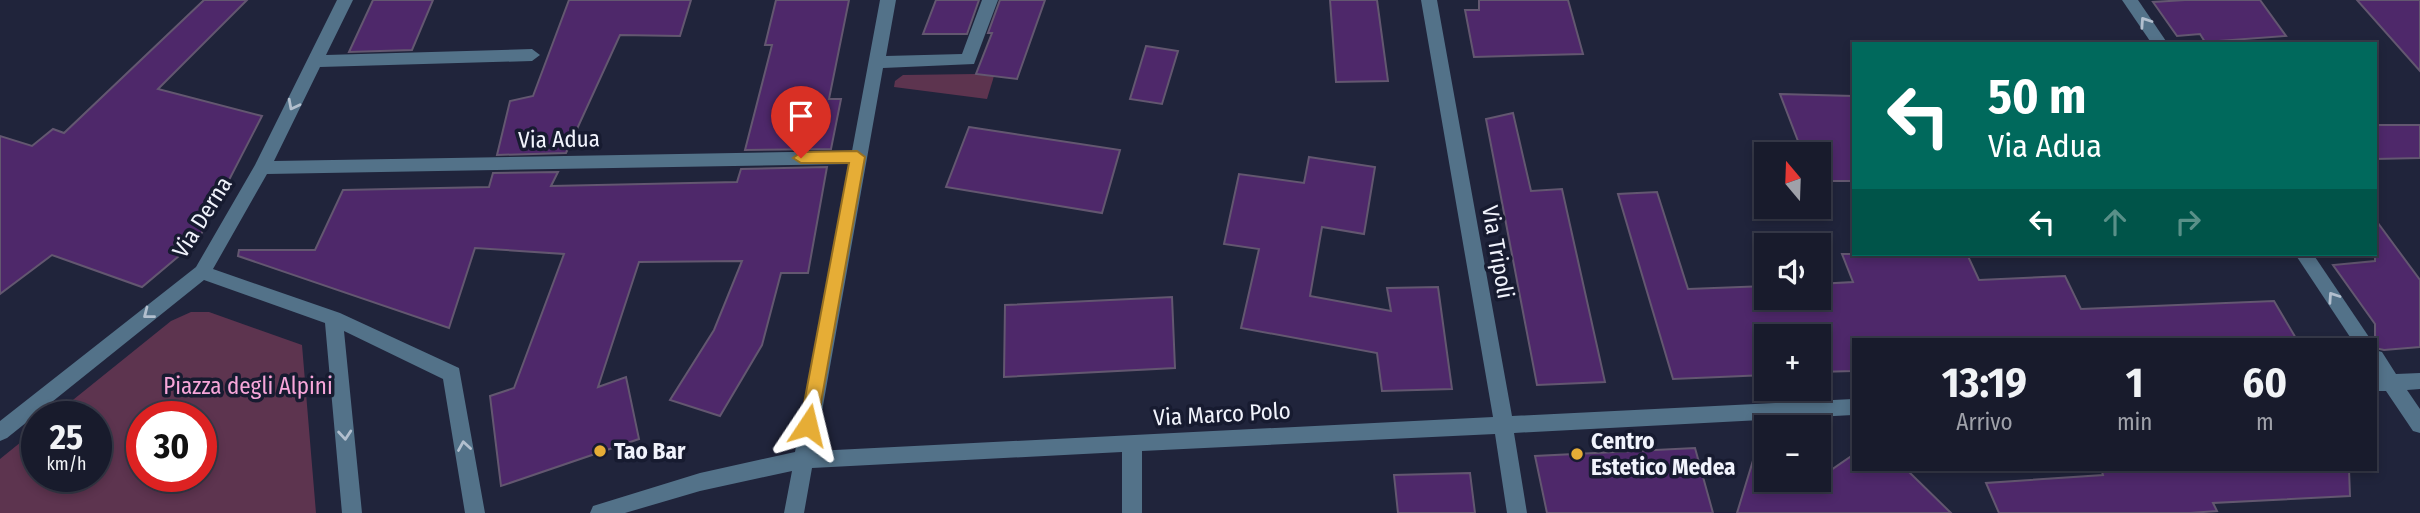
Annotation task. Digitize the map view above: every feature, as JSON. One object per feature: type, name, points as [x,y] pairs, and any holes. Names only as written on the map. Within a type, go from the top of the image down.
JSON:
[{"type":"street","name":"Via Derna","points":[[0,432],[202,272],[262,167],[345,0]]},
{"type":"street","points":[[794,513],[857,157],[888,0]]},
{"type":"street","points":[[877,62],[968,60],[990,0]]},
{"type":"street","name":"Via Tripoli","points":[[1429,0],[1504,424],[1517,513]]},
{"type":"street","points":[[2130,0],[2159,42]]},
{"type":"street","points":[[315,61],[532,55]]},
{"type":"street","name":"Via Adua","points":[[262,167],[857,157]]},
{"type":"street","points":[[2305,256],[2361,338]]},
{"type":"street","points":[[202,272],[334,318],[452,374],[475,513]]},
{"type":"street","points":[[334,318],[352,513]]},
{"type":"street","points":[[2377,364],[2383,383],[2420,425]]},
{"type":"street","points":[[2383,383],[2420,381]]},
{"type":"street","name":"Via Marco Polo","points":[[600,513],[727,473],[802,460],[1852,407]]},
{"type":"street","points":[[1132,443],[1132,513]]},
{"type":"green space","points":[[903,75],[994,76],[987,99],[894,87],[895,81]]},
{"type":"green space","name":"Piazza degli Alpini","points":[[191,312],[209,312],[302,345],[316,513],[0,513],[0,459],[21,442],[21,492],[112,492],[112,401],[72,401],[171,321]]},
{"type":"building","points":[[204,0],[247,0],[158,89],[262,116],[198,240],[142,287],[52,255],[0,294],[0,136],[32,146],[53,129],[64,133]]},
{"type":"building","points":[[373,0],[433,0],[412,50],[349,52]]},
{"type":"building","points":[[569,0],[691,0],[680,36],[620,35],[566,153],[497,155],[510,101],[533,96]]},
{"type":"building","points":[[776,0],[849,0],[829,99],[841,99],[831,149],[745,150],[772,45],[765,45]]},
{"type":"building","points":[[936,0],[979,0],[967,34],[923,34]]},
{"type":"building","points":[[1000,0],[1045,0],[1017,79],[976,74],[992,33],[988,33]]},
{"type":"building","points":[[1330,0],[1377,0],[1388,81],[1336,82]]},
{"type":"building","points":[[1479,0],[1568,0],[1583,54],[1474,57],[1465,10],[1479,10]]},
{"type":"building","points":[[2260,0],[2286,36],[2205,42],[2200,34],[2177,36],[2153,2]]},
{"type":"building","points":[[2357,0],[2420,0],[2420,71]]},
{"type":"building","points":[[1146,46],[1178,51],[1162,104],[1130,99]]},
{"type":"building","points":[[1780,94],[1852,96],[1852,181],[1831,181],[1831,142],[1798,142]]},
{"type":"building","points":[[1513,113],[1531,191],[1562,189],[1605,382],[1537,385],[1486,119]]},
{"type":"building","points":[[2377,125],[2420,125],[2420,158],[2377,159]]},
{"type":"building","points":[[969,127],[1120,150],[1102,213],[946,187]]},
{"type":"building","points":[[1309,157],[1375,167],[1364,234],[1322,227],[1310,296],[1391,311],[1387,288],[1438,287],[1452,389],[1382,391],[1377,353],[1241,328],[1259,249],[1224,244],[1239,174],[1304,183]]},
{"type":"building","points":[[827,167],[808,273],[781,273],[762,345],[720,416],[670,400],[714,330],[742,261],[639,262],[598,387],[626,377],[639,439],[501,486],[490,396],[514,388],[564,254],[475,248],[449,328],[238,256],[239,250],[315,250],[343,190],[489,187],[493,173],[558,172],[551,186],[737,182],[741,169]]},
{"type":"building","points":[[1657,192],[1688,289],[1754,286],[1754,310],[1831,310],[1831,283],[1853,282],[1842,254],[1968,256],[1979,280],[2065,276],[2081,309],[2274,301],[2296,338],[1852,338],[1852,371],[1831,372],[1831,324],[1754,324],[1754,376],[1673,379],[1618,194]]},
{"type":"building","points":[[2377,222],[2420,280],[2420,347],[2377,348],[2375,324],[2333,265],[2375,261]]},
{"type":"building","points":[[1172,297],[1175,368],[1004,377],[1005,305]]},
{"type":"building","points":[[1695,448],[1713,513],[1547,513],[1535,456]]},
{"type":"building","points":[[1852,456],[1852,471],[1908,471],[1951,513],[1737,513],[1754,457],[1754,492],[1831,492],[1831,470]]},
{"type":"building","points":[[2102,471],[2349,471],[2350,496],[2213,503],[2217,511],[2190,513],[1999,513],[1986,483],[2103,475]]},
{"type":"building","points":[[1470,473],[1475,513],[1398,513],[1394,475]]},
{"type":"place","name":"Tao Bar","points":[[600,451]]},
{"type":"place","name":"Centro Estetico Medea","points":[[1577,454]]},
{"type":"route","points":[[801,158],[857,157],[808,425]]}]
